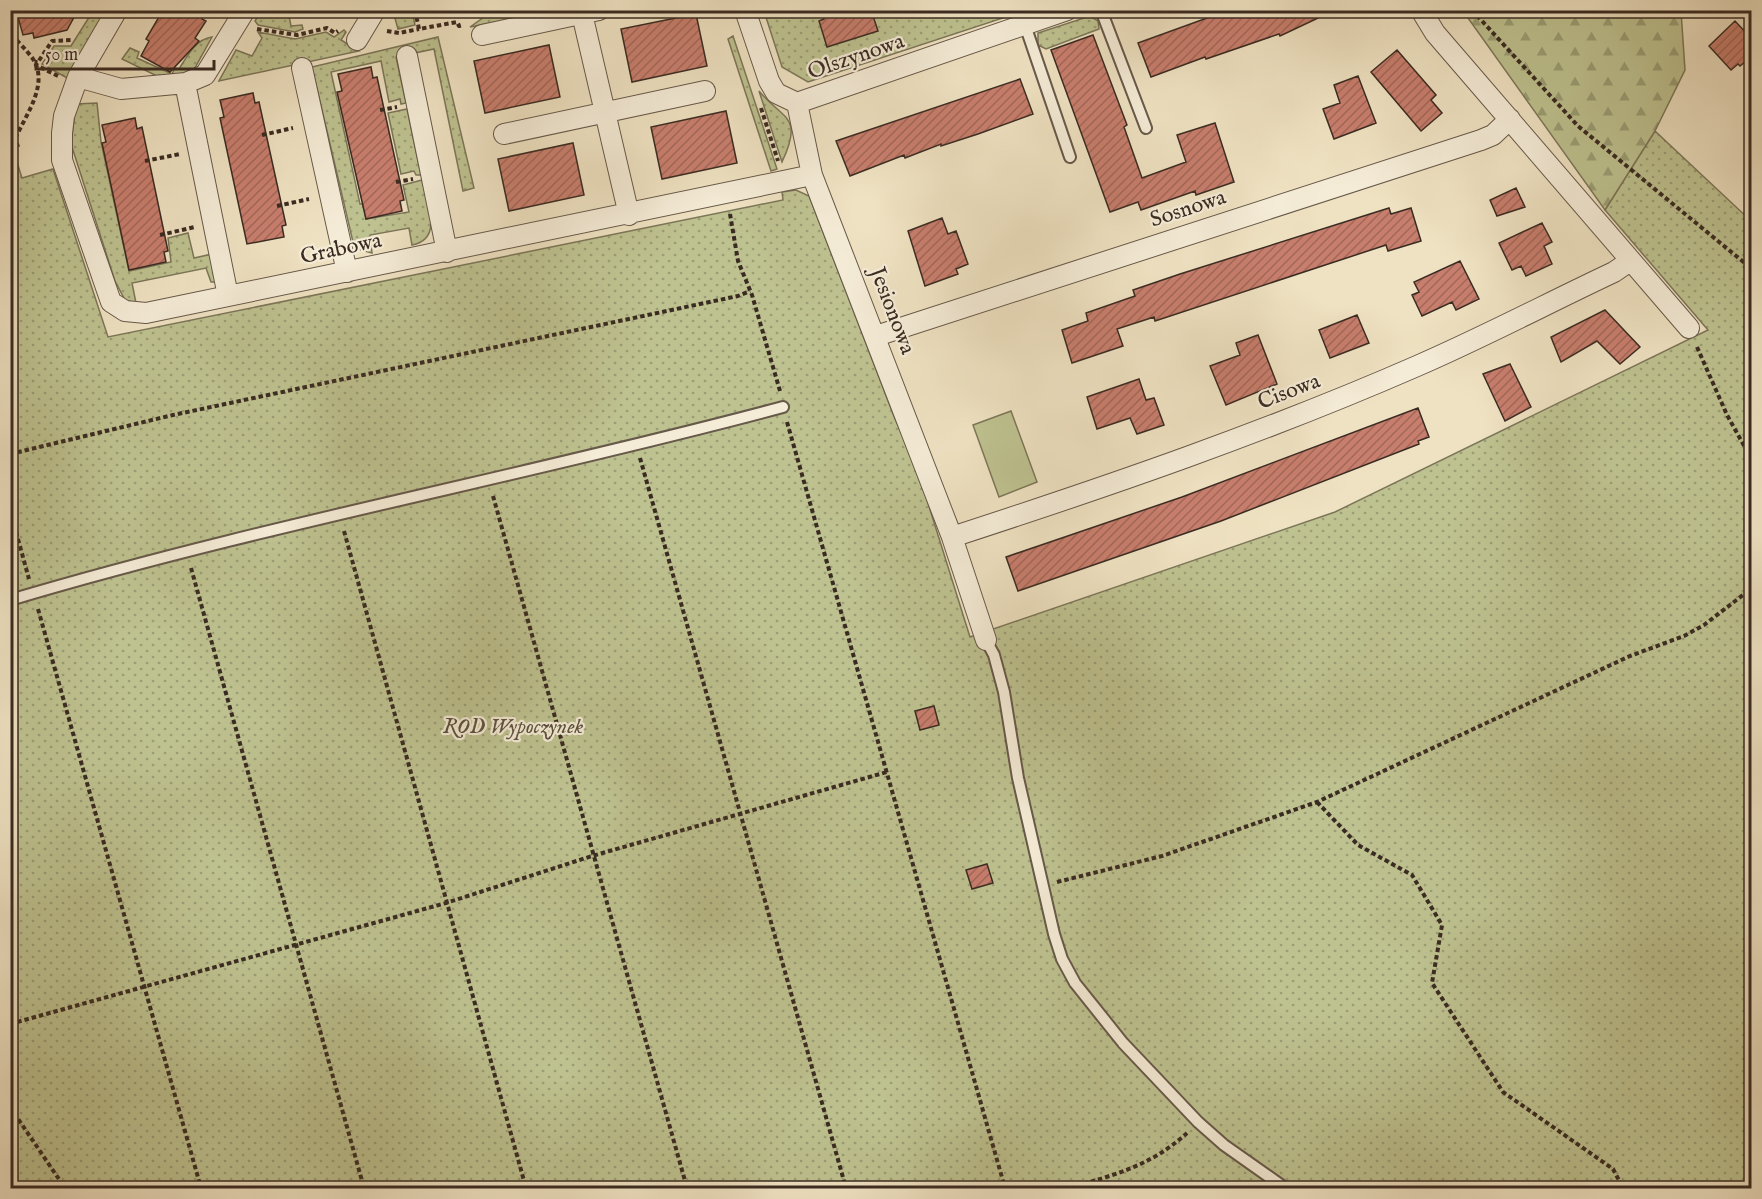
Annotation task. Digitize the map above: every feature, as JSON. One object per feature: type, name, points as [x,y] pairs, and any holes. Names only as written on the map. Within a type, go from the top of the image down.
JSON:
[{"type":"street","points":[[117,10],[72,78],[121,89],[186,83],[205,75],[241,16]]},
{"type":"street","points":[[745,10],[769,81],[776,93],[797,103]]},
{"type":"street","name":"Olszynowa","points":[[797,103],[1067,10]]},
{"type":"street","points":[[1421,10],[1436,33],[1689,328]]},
{"type":"street","points":[[474,29],[590,12],[605,114],[628,215]]},
{"type":"street","points":[[407,56],[447,252]]},
{"type":"street","points":[[302,69],[347,272]]},
{"type":"street","name":"Grabowa","points":[[72,78],[64,116],[62,160],[111,302],[125,311],[146,313],[628,215],[812,175]]},
{"type":"street","points":[[504,134],[705,91]]},
{"type":"street","points":[[187,93],[228,296]]},
{"type":"street","name":"Jesionowa","points":[[797,103],[812,175],[952,537],[986,640]]},
{"type":"street","name":"Sosnowa","points":[[876,336],[1481,140],[1493,135],[1510,120]]},
{"type":"street","name":"Cisowa","points":[[952,537],[1189,454],[1348,395],[1475,341],[1614,272],[1630,261]]},
{"type":"lane","points":[[1101,10],[1146,128]]},
{"type":"lane","points":[[1025,25],[1070,157]]},
{"type":"lane","points":[[10,600],[187,551],[637,446],[783,407]]},
{"type":"lane","points":[[986,640],[994,655],[1004,692],[1018,778],[1059,951],[1075,983],[1123,1043],[1198,1122],[1224,1145],[1285,1188]]},
{"type":"path","points":[[415,10],[419,29]]},
{"type":"path","points":[[1472,10],[1578,126],[1698,228],[1752,269]]},
{"type":"path","points":[[241,16],[257,29],[297,35],[327,28],[334,24]]},
{"type":"path","points":[[366,26],[399,33],[457,22],[463,18]]},
{"type":"path","points":[[10,19],[14,38],[31,55],[36,65],[39,89],[15,139]]},
{"type":"path","points":[[457,22],[459,26],[474,29]]},
{"type":"path","points":[[327,28],[335,33],[345,24]]},
{"type":"path","points":[[36,65],[52,41],[72,41],[78,31]]},
{"type":"path","points":[[58,41],[63,34]]},
{"type":"path","points":[[36,65],[72,78]]},
{"type":"path","points":[[10,122],[18,147]]},
{"type":"path","points":[[262,135],[314,123]]},
{"type":"path","points":[[145,161],[198,150]]},
{"type":"path","points":[[10,161],[17,182],[10,189]]},
{"type":"path","points":[[727,194],[738,261],[750,291],[1005,1188]]},
{"type":"path","points":[[278,206],[330,195]]},
{"type":"path","points":[[160,235],[213,223]]},
{"type":"path","points":[[10,454],[184,413],[738,296],[750,291]]},
{"type":"path","points":[[1689,328],[1727,415],[1752,460]]},
{"type":"path","points":[[637,446],[846,1188]]},
{"type":"path","points":[[489,481],[592,856],[687,1188]]},
{"type":"path","points":[[10,510],[147,987],[201,1188]]},
{"type":"path","points":[[339,516],[526,1188]]},
{"type":"path","points":[[187,551],[364,1188]]},
{"type":"path","points":[[1044,886],[1162,856],[1317,802],[1630,656],[1684,636],[1704,625],[1752,588]]},
{"type":"path","points":[[10,1024],[446,903],[592,856],[887,772]]},
{"type":"path","points":[[1317,802],[1358,844],[1412,875],[1442,925],[1432,983],[1503,1092],[1612,1169],[1623,1188]]},
{"type":"path","points":[[10,1107],[65,1188]]},
{"type":"path","points":[[1069,1188],[1136,1168],[1170,1149],[1198,1122]]},
{"type":"green space","points":[[494,10],[549,10],[549,11],[470,27]]},
{"type":"green space","points":[[93,11],[106,11],[67,78],[42,64],[54,46],[71,46]]},
{"type":"green space","points":[[261,11],[288,11],[291,26],[302,25],[303,29],[295,32],[258,25],[255,21]]},
{"type":"green space","points":[[393,11],[412,11],[415,25],[398,29]]},
{"type":"green space","points":[[764,11],[1024,11],[808,82],[782,67]]},
{"type":"green space","points":[[1463,11],[1681,11],[1685,70],[1655,131],[1605,210]]},
{"type":"green space","points":[[1090,16],[1098,21],[1099,29],[1046,49],[1038,45],[1038,33]]},
{"type":"green space","points":[[344,30],[346,32],[341,40],[359,51],[219,81],[236,50],[252,56],[262,38],[258,32],[295,39],[326,32],[334,37]]},
{"type":"green space","points":[[733,36],[777,169],[771,171],[728,39]]},
{"type":"green space","points":[[212,37],[191,75],[159,77],[122,59],[130,48],[139,52],[137,58],[172,74],[175,68],[179,69],[201,41]]},
{"type":"green space","points":[[438,37],[474,188],[463,191],[434,49],[396,57],[406,103],[401,104],[400,99],[389,102],[381,61],[331,72],[360,204],[363,204],[366,219],[409,212],[403,185],[422,180],[431,219],[428,236],[422,241],[412,245],[409,228],[370,235],[372,253],[361,250],[353,242],[312,67]]},
{"type":"green space","points":[[759,91],[783,114],[791,127],[788,147],[782,162]]},
{"type":"green space","points":[[97,103],[101,142],[129,271],[171,262],[168,238],[188,233],[194,258],[212,254],[217,278],[214,282],[211,282],[206,268],[132,283],[136,303],[125,300],[115,281],[71,144],[76,104]]},
{"type":"green space","points":[[407,109],[421,175],[416,175],[414,171],[401,174],[388,113]]},
{"type":"green space","name":"ROD Wypoczynek","points":[[1655,131],[1751,221],[1751,1188],[11,1188],[10,140],[22,178],[53,169],[108,337],[783,200],[782,192],[796,190],[809,196],[895,419],[916,465],[970,637],[1335,512],[1708,330],[1605,210]]},
{"type":"green space","points":[[1011,411],[1037,482],[999,497],[973,425]]},
{"type":"building","points":[[16,10],[78,10],[67,30],[34,38],[33,33],[23,35]]},
{"type":"building","points":[[163,10],[206,10],[202,19],[206,21],[195,38],[199,41],[170,72],[141,56],[149,41],[146,39]]},
{"type":"building","points":[[822,10],[871,10],[878,31],[827,47],[819,21],[824,19]]},
{"type":"building","points":[[1229,10],[1335,10],[1280,36],[1279,34],[1206,59],[1205,57],[1151,77],[1138,43]]},
{"type":"building","points":[[696,14],[707,66],[632,82],[621,29]]},
{"type":"building","points":[[1735,21],[1752,39],[1752,56],[1731,70],[1709,46]]},
{"type":"building","points":[[1093,35],[1127,125],[1124,127],[1142,178],[1186,162],[1177,135],[1215,123],[1234,182],[1196,195],[1195,191],[1141,210],[1138,202],[1110,212],[1051,50]]},
{"type":"building","points":[[549,45],[560,97],[485,113],[474,61]]},
{"type":"building","points":[[1397,50],[1436,95],[1431,100],[1442,113],[1421,131],[1371,72]]},
{"type":"building","points":[[371,67],[373,78],[377,77],[404,200],[400,201],[402,211],[366,219],[337,92],[342,91],[338,74]]},
{"type":"building","points":[[1358,76],[1376,123],[1334,139],[1323,109],[1340,103],[1334,85]]},
{"type":"building","points":[[1020,79],[1033,114],[905,158],[904,155],[850,176],[836,141]]},
{"type":"building","points":[[253,93],[255,103],[259,102],[286,225],[282,226],[284,237],[247,244],[220,118],[224,117],[220,100]]},
{"type":"building","points":[[726,111],[737,163],[662,179],[651,127]]},
{"type":"building","points":[[135,118],[137,129],[142,127],[168,251],[164,252],[166,262],[129,270],[102,143],[106,142],[102,125]]},
{"type":"building","points":[[573,143],[584,195],[509,211],[498,159]]},
{"type":"building","points":[[1516,188],[1525,207],[1497,216],[1490,200]]},
{"type":"building","points":[[1389,208],[1391,214],[1411,208],[1421,241],[1388,251],[1386,245],[1155,321],[1154,317],[1117,329],[1123,346],[1072,363],[1062,330],[1088,321],[1086,313],[1135,296],[1133,290]]},
{"type":"building","points":[[942,218],[948,234],[956,231],[968,264],[956,269],[958,274],[925,286],[908,231]]},
{"type":"building","points":[[1542,223],[1552,242],[1544,246],[1552,264],[1526,276],[1521,266],[1512,270],[1499,243]]},
{"type":"building","points":[[1460,261],[1479,299],[1456,310],[1452,302],[1422,316],[1412,295],[1419,292],[1414,282]]},
{"type":"building","points":[[1605,310],[1640,347],[1620,364],[1597,341],[1561,362],[1551,337]]},
{"type":"building","points":[[1357,315],[1369,343],[1330,358],[1319,330]]},
{"type":"building","points":[[1258,335],[1277,384],[1226,405],[1210,366],[1240,355],[1236,343]]},
{"type":"building","points":[[1510,364],[1531,407],[1505,421],[1483,374]]},
{"type":"building","points":[[1139,379],[1146,400],[1154,398],[1164,425],[1137,434],[1130,418],[1097,429],[1087,397]]},
{"type":"building","points":[[1418,408],[1429,437],[1418,441],[1419,444],[1221,521],[1018,591],[1006,557],[1182,497]]},
{"type":"building","points":[[934,706],[939,725],[920,730],[915,711]]},
{"type":"building","points":[[987,864],[993,883],[972,889],[966,870]]}]
